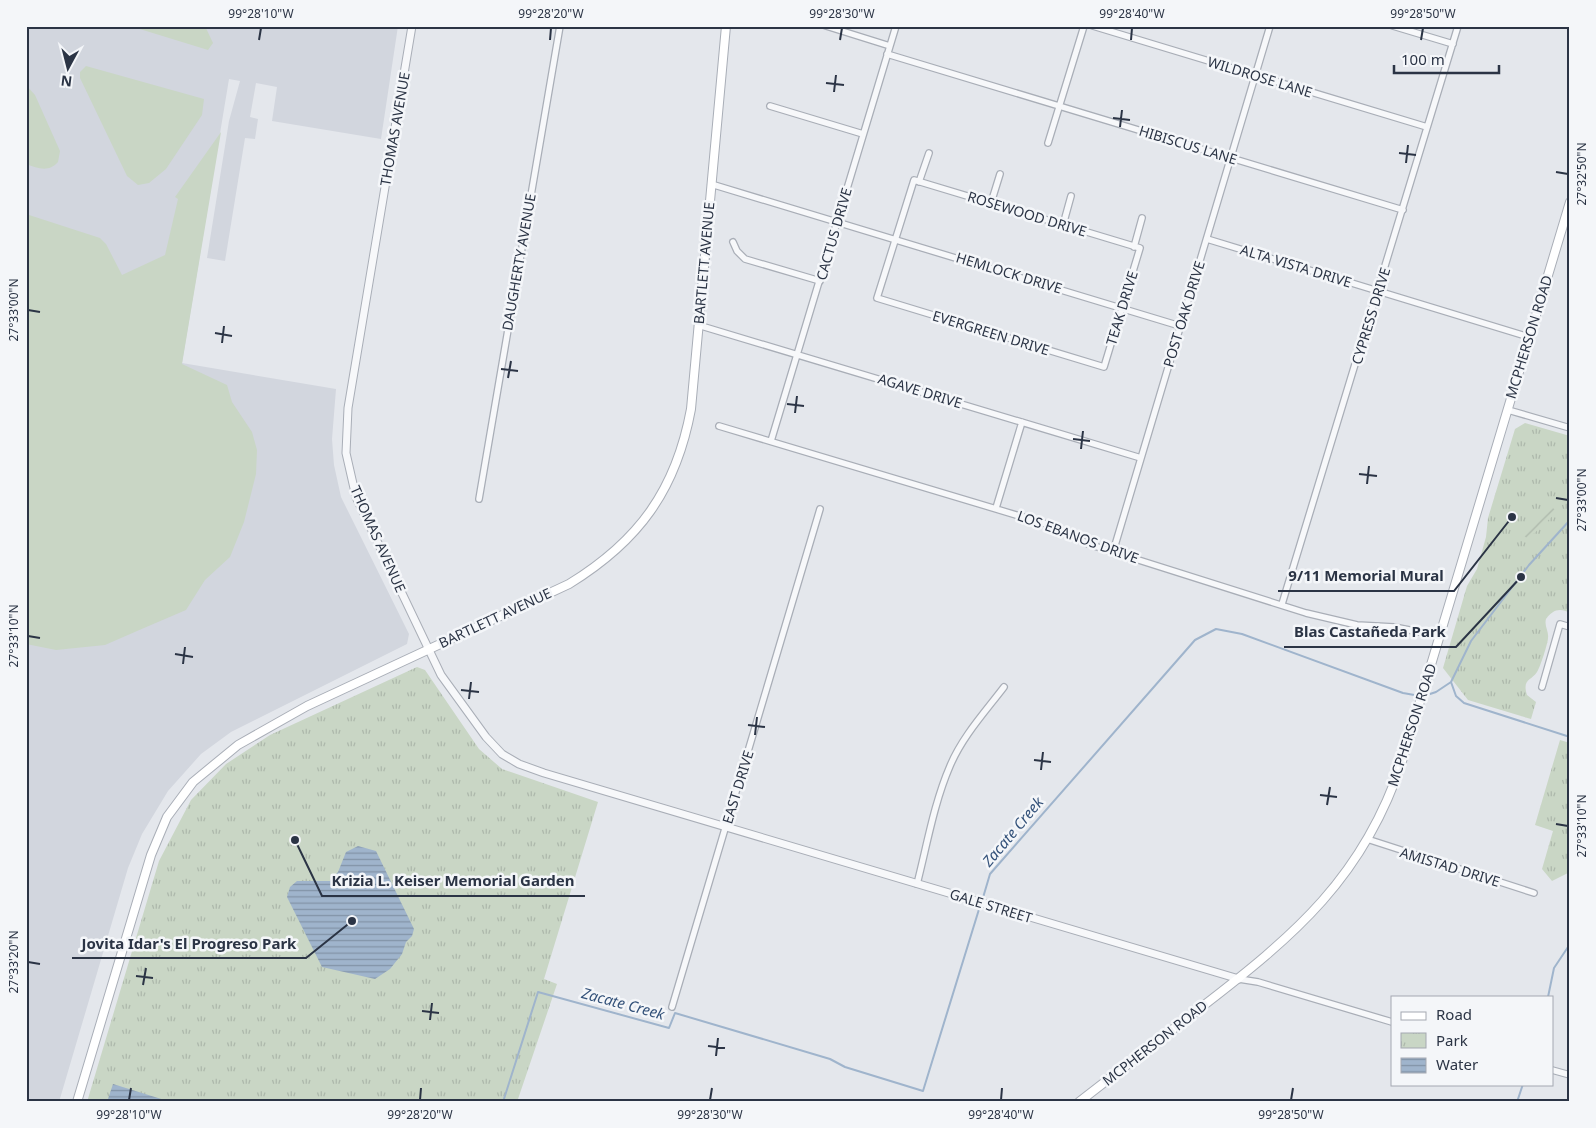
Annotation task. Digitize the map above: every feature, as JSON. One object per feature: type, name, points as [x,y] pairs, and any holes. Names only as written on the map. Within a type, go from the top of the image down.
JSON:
[{"type":"main road","name":"BARTLETT AVENUE","points":[[77,1102],[151,854],[167,817],[193,782],[238,745],[307,706],[428,648],[569,584],[592,570],[625,543],[650,514],[668,484],[685,438],[691,409],[726,26]]},
{"type":"main road","name":"MCPHERSON ROAD","points":[[1079,1102],[1239,979],[1294,932],[1313,913],[1347,871],[1367,839],[1390,792],[1418,709],[1570,202]]},
{"type":"street","name":"THOMAS AVENUE","points":[[412,26],[348,408],[346,453],[349,474],[362,512],[441,675],[486,737],[502,754],[519,764],[591,786]]},
{"type":"street","name":"DAUGHERTY AVENUE","points":[[478,498],[560,26]]},
{"type":"street","points":[[826,26],[890,46]]},
{"type":"street","name":"CACTUS DRIVE","points":[[771,441],[896,26]]},
{"type":"street","points":[[1048,143],[1084,26]]},
{"type":"street","name":"WILDROSE LANE","points":[[1093,26],[1428,127]]},
{"type":"street","name":"POST OAK DRIVE","points":[[1112,552],[1270,26]]},
{"type":"street","points":[[1393,26],[1453,44]]},
{"type":"street","name":"CYPRESS DRIVE","points":[[1282,604],[1379,291],[1458,26]]},
{"type":"street","name":"HIBISCUS LANE","points":[[887,54],[1403,210]]},
{"type":"street","points":[[770,106],[863,134]]},
{"type":"street","points":[[895,239],[929,153]]},
{"type":"street","points":[[991,203],[1000,174]]},
{"type":"street","name":"ROSEWOOD DRIVE","points":[[917,181],[1137,248]]},
{"type":"street","name":"HEMLOCK DRIVE","points":[[711,184],[1180,326]]},
{"type":"street","points":[[1062,225],[1071,196]]},
{"type":"street","name":"TEAK DRIVE","points":[[1104,367],[1122,308],[1137,248],[1142,218]]},
{"type":"street","name":"EVERGREEN DRIVE","points":[[895,239],[877,298],[1104,367]]},
{"type":"street","name":"ALTA VISTA DRIVE","points":[[1206,239],[1529,337]]},
{"type":"street","points":[[733,242],[737,251],[745,259],[820,281]]},
{"type":"street","name":"AGAVE DRIVE","points":[[698,325],[1141,458]]},
{"type":"street","points":[[1508,410],[1570,428]]},
{"type":"street","points":[[996,508],[1022,422]]},
{"type":"street","name":"LOS EBANOS DRIVE","points":[[720,426],[1053,526],[1088,544],[1306,613],[1358,625],[1394,627],[1440,636]]},
{"type":"street","name":"EAST DRIVE","points":[[672,1007],[820,509]]},
{"type":"street","points":[[1542,687],[1560,624],[1570,626]]},
{"type":"street","points":[[917,884],[950,765],[969,733],[1004,687]]},
{"type":"street","name":"GALE STREET","points":[[591,786],[969,900],[1391,1022]]},
{"type":"street","name":"AMISTAD DRIVE","points":[[1367,839],[1534,892]]},
{"type":"street","points":[[1554,1071],[1570,1075]]},
{"type":"shaded area","points":[[26,26],[398,26],[381,139],[272,121],[277,87],[256,83],[250,117],[258,119],[255,139],[245,138],[225,261],[207,258],[229,121],[240,81],[229,79],[182,363],[336,389],[332,439],[334,465],[341,497],[409,634],[407,644],[231,732],[201,754],[168,791],[142,834],[128,868],[59,1102],[26,1102]]},
{"type":"green space","points":[[130,26],[205,26],[213,43],[208,50]]},
{"type":"green space","points":[[86,66],[204,99],[202,115],[166,169],[149,183],[138,185],[127,176],[80,78],[80,72]]},
{"type":"green space","points":[[26,85],[35,95],[60,151],[58,162],[47,169],[26,164]]},
{"type":"green space","points":[[221,132],[182,364],[227,385],[232,402],[252,432],[257,450],[256,474],[244,522],[230,557],[205,580],[186,610],[105,645],[56,650],[26,644],[26,214],[100,238],[106,244],[122,275],[165,255],[178,199],[175,197]]},
{"type":"green space","points":[[1525,423],[1570,436],[1570,613],[1556,610],[1546,619],[1548,641],[1538,670],[1526,683],[1527,695],[1536,702],[1531,719],[1468,700],[1443,668],[1467,586],[1477,569],[1486,537],[1488,518],[1515,429]]},
{"type":"green space","points":[[1552,507],[1557,512],[1528,539],[1523,535]]},
{"type":"green space","points":[[417,667],[425,670],[479,749],[502,769],[598,802],[544,979],[557,984],[517,1102],[87,1102],[159,861],[191,800],[226,764],[270,735]]},
{"type":"green space","points":[[1560,740],[1570,743],[1570,872],[1552,881],[1542,869],[1553,831],[1535,825]]},
{"type":"water","points":[[358,846],[376,851],[414,929],[412,936],[406,942],[402,954],[390,969],[375,979],[322,967],[287,897],[290,887],[297,881],[330,881],[338,872],[346,852]]},
{"type":"water","points":[[113,1084],[171,1102],[107,1102]]},
{"type":"waterway","name":"Zacate Creek","points":[[1424,696],[1436,692],[1451,682],[1471,641],[1529,565],[1570,520]]},
{"type":"waterway","name":"Zacate Creek","points":[[982,901],[990,874],[1195,640],[1216,629],[1242,634],[1403,693],[1420,696]]},
{"type":"waterway","points":[[1451,682],[1456,696],[1464,703],[1570,737]]},
{"type":"waterway","name":"Zacate Creek","points":[[503,1102],[538,992],[669,1028],[675,1013],[830,1059],[845,1067],[923,1091],[980,906]]},
{"type":"waterway","points":[[1548,996],[1554,968],[1570,944]]},
{"type":"waterway","points":[[1517,1102],[1522,1086]]},
{"type":"place","name":"9/11 Memorial Mural","points":[[1512,517]]},
{"type":"place","name":"Blas Castañeda Park","points":[[1521,577]]},
{"type":"place","name":"Krizia L. Keiser Memorial Garden","points":[[295,840]]},
{"type":"place","name":"Jovita Idar's El Progreso Park","points":[[352,921]]}]
